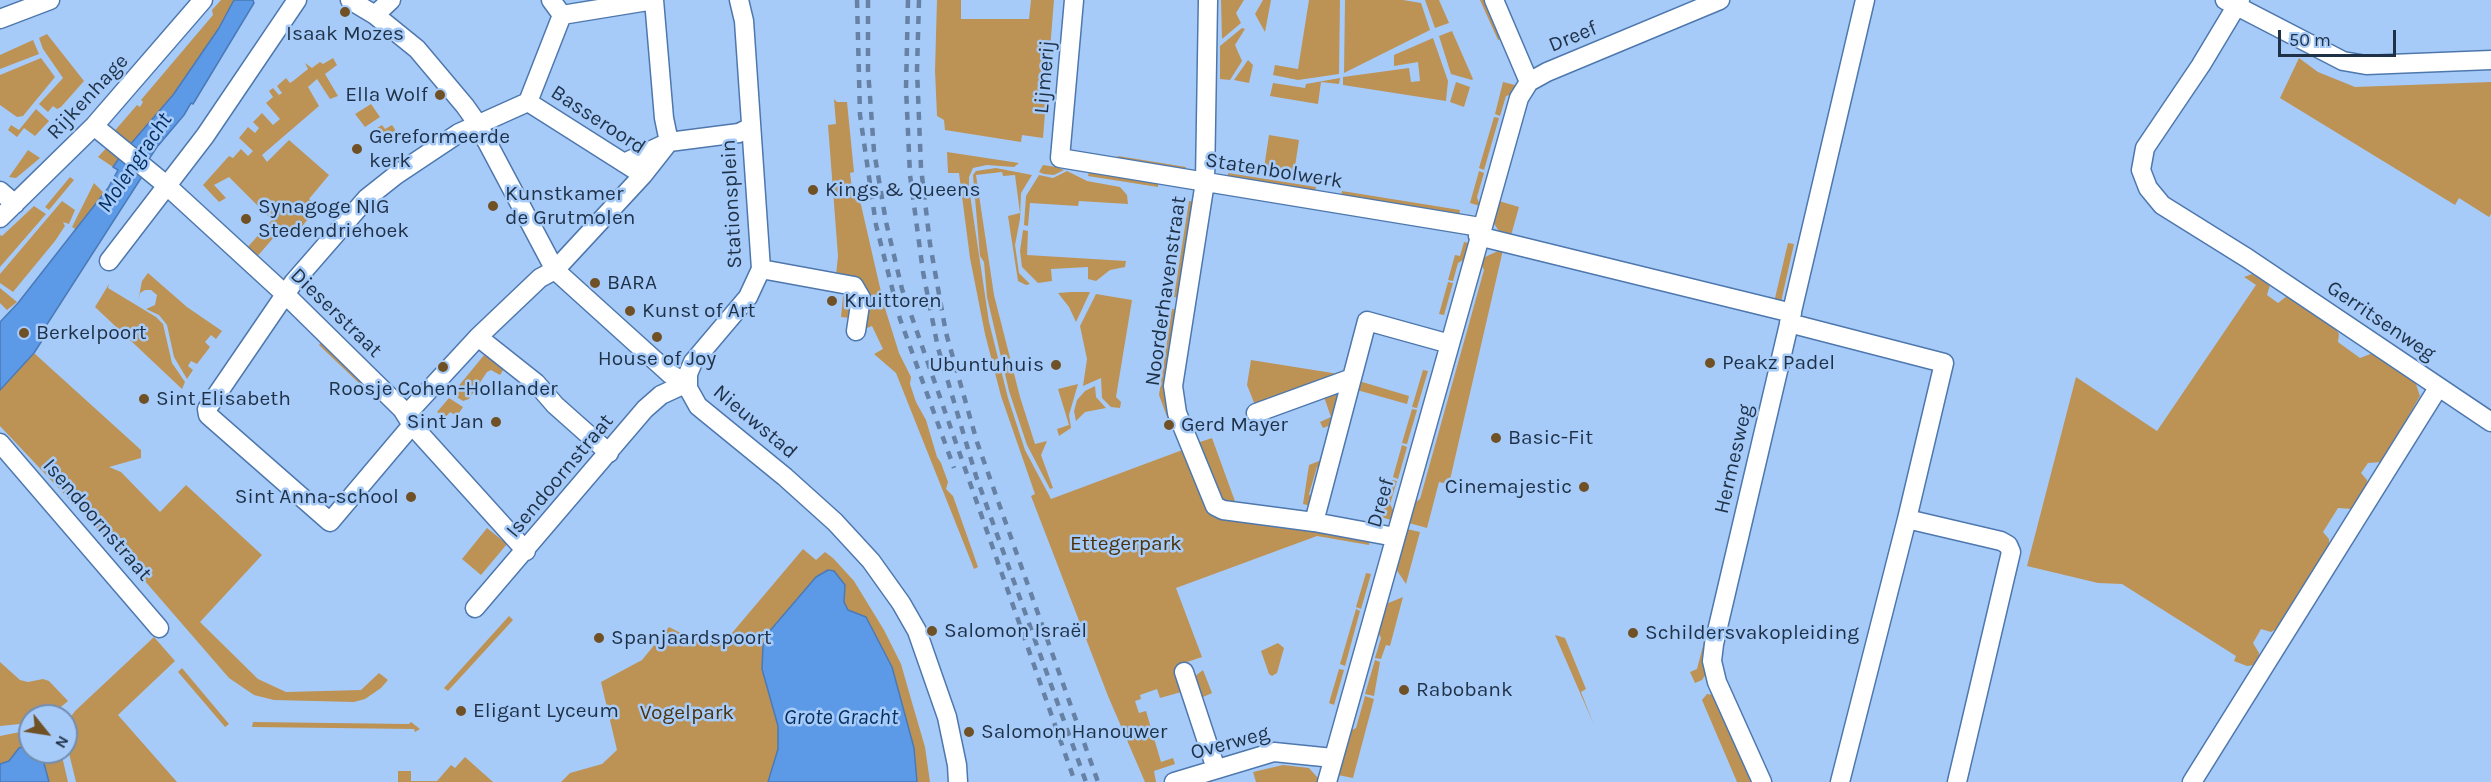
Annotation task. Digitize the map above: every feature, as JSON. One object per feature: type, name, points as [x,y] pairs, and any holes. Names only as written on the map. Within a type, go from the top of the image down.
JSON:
[{"type":"street","points":[[0,19],[50,0]]},
{"type":"street","name":"Rijkenhage","points":[[0,218],[94,126],[203,0]]},
{"type":"street","points":[[109,261],[165,184],[205,136],[297,0]]},
{"type":"street","name":"Nieuwstad","points":[[351,0],[375,15],[417,49],[444,78],[477,123],[555,270],[670,374],[687,383],[689,394],[698,405],[785,477],[835,522],[872,561],[901,603],[916,632],[947,717],[957,765],[958,782]]},
{"type":"street","points":[[375,15],[391,0]]},
{"type":"street","points":[[551,0],[562,15]]},
{"type":"street","name":"Stationsplein","points":[[687,383],[693,362],[748,297],[767,270],[751,127],[744,21],[739,0]]},
{"type":"street","name":"Lijmerij","points":[[1060,158],[1074,0]]},
{"type":"street","name":"Noorderhavenstraat","points":[[1208,0],[1205,182],[1173,386],[1177,413],[1215,506],[1223,510],[1314,522],[1395,537]]},
{"type":"street","points":[[1494,0],[1529,82]]},
{"type":"street","name":"Dreef","points":[[1328,782],[1518,98],[1529,82],[1547,72],[1720,0]]},
{"type":"street","name":"Hermesweg","points":[[1762,782],[1717,682],[1712,661],[1717,629],[1865,0]]},
{"type":"street","points":[[2234,2],[2343,62],[2366,65],[2491,60]]},
{"type":"street","name":"Gerritsenweg","points":[[2193,782],[2439,388],[2247,258],[2162,205],[2148,188],[2141,170],[2145,148],[2201,65],[2234,2]]},
{"type":"street","points":[[562,15],[655,5],[664,118],[669,142]]},
{"type":"street","points":[[562,15],[528,102],[477,123],[396,175],[367,198],[293,283],[210,401],[208,414],[330,522],[409,420],[478,337],[540,278],[555,270],[643,175],[669,142]]},
{"type":"street","name":"Basseroord","points":[[528,102],[643,175]]},
{"type":"street","name":"Dieserstraat","points":[[94,126],[165,184],[286,295],[409,420],[526,551]]},
{"type":"street","points":[[624,162],[669,142],[739,134],[751,127]]},
{"type":"street","name":"Statenbolwerk","points":[[1060,158],[1479,232]]},
{"type":"street","points":[[0,192],[15,204]]},
{"type":"street","points":[[1479,232],[1791,318],[1944,363],[1840,782]]},
{"type":"street","points":[[767,270],[854,286],[861,298],[856,331]]},
{"type":"street","points":[[1314,522],[1367,321],[1450,344]]},
{"type":"street","points":[[478,337],[536,383],[555,405],[609,453]]},
{"type":"street","points":[[1256,413],[1352,378]]},
{"type":"street","name":"Isendoornstraat","points":[[475,608],[652,403],[687,383]]},
{"type":"street","points":[[2439,388],[2491,422]]},
{"type":"street","name":"Isendoornstraat","points":[[0,442],[159,628]]},
{"type":"street","points":[[1907,519],[2001,541],[2008,545],[2011,552],[1957,782]]},
{"type":"street","points":[[1184,672],[1216,769]]},
{"type":"street","name":"Overweg","points":[[1174,782],[1274,752],[1334,758]]},
{"type":"green space","points":[[221,0],[234,0],[219,28],[173,95],[128,149],[111,135],[137,105],[140,107],[143,102],[141,100],[213,15],[212,10]]},
{"type":"green space","points":[[937,0],[961,0],[961,19],[1029,19],[1031,0],[1054,0],[1043,138],[1022,135],[1021,142],[945,130],[944,120],[937,116],[935,71]]},
{"type":"green space","points":[[1221,0],[1244,0],[1236,13],[1241,23],[1222,39]]},
{"type":"green space","points":[[1263,0],[1271,0],[1265,32],[1255,14]]},
{"type":"green space","points":[[1309,0],[1340,0],[1339,74],[1298,80],[1273,75],[1275,65],[1298,69]]},
{"type":"green space","points":[[1345,0],[1403,0],[1421,3],[1430,30],[1344,73]]},
{"type":"green space","points":[[1425,0],[1439,0],[1449,23],[1435,28]]},
{"type":"green space","points":[[1480,0],[1487,0],[1503,38],[1498,40]]},
{"type":"green space","points":[[1242,28],[1245,29],[1235,45],[1242,61],[1230,80],[1220,79],[1220,46]]},
{"type":"green space","points":[[1452,31],[1472,80],[1451,74],[1439,36]]},
{"type":"green space","points":[[47,34],[84,81],[61,107],[57,109],[53,106],[48,112],[39,104],[63,78],[43,49],[39,38]]},
{"type":"green space","points":[[1433,38],[1448,81],[1446,101],[1343,85],[1343,77],[1409,68],[1411,82],[1420,81],[1418,62],[1394,66],[1394,55]]},
{"type":"green space","points":[[33,40],[39,54],[0,69],[0,55]]},
{"type":"green space","points":[[41,58],[55,77],[23,116],[17,117],[0,105],[0,75]]},
{"type":"green space","points":[[333,58],[337,65],[325,74],[338,96],[330,99],[317,79],[308,87],[319,106],[262,155],[267,162],[289,140],[329,175],[309,199],[318,207],[294,236],[282,228],[255,259],[245,250],[272,220],[229,177],[214,185],[226,198],[219,202],[203,185],[229,156],[233,158],[241,149],[248,156],[253,151],[239,138],[248,127],[255,133],[259,128],[253,122],[262,113],[273,125],[280,119],[266,103],[273,97],[269,91],[273,88],[279,95],[282,93],[277,86],[286,78],[290,83],[308,69],[305,63],[312,68],[320,62],[323,64]]},
{"type":"green space","points":[[2299,58],[2318,72],[2355,87],[2491,82],[2491,214],[2489,217],[2459,198],[2455,205],[2280,98]]},
{"type":"green space","points":[[1248,60],[1253,65],[1249,83],[1234,80]]},
{"type":"green space","points":[[1340,78],[1339,84],[1321,82],[1318,104],[1270,96],[1273,83],[1305,88],[1306,84]]},
{"type":"green space","points":[[1456,82],[1470,87],[1464,107],[1450,102]]},
{"type":"green space","points":[[1503,82],[1519,86],[1513,94],[1506,96],[1500,116],[1495,114]]},
{"type":"green space","points":[[834,99],[837,102],[847,102],[854,172],[850,173],[853,196],[859,196],[884,305],[899,353],[911,377],[910,384],[916,402],[926,420],[937,457],[948,482],[946,489],[953,496],[978,567],[974,569],[896,373],[874,354],[883,349],[872,326],[862,330],[864,317],[836,275],[838,256],[828,125],[836,124]]},
{"type":"green space","points":[[371,104],[380,117],[365,127],[355,114]]},
{"type":"green space","points":[[36,109],[49,121],[35,136],[24,128],[17,137],[8,130],[11,125],[19,130]]},
{"type":"green space","points":[[1494,117],[1499,118],[1484,170],[1479,168]]},
{"type":"green space","points":[[382,125],[385,129],[392,125],[398,134],[386,143],[377,128]]},
{"type":"green space","points":[[1269,135],[1299,140],[1294,173],[1264,168]]},
{"type":"green space","points":[[110,144],[122,154],[113,167],[98,157]]},
{"type":"green space","points":[[28,150],[40,158],[16,178],[9,177]]},
{"type":"green space","name":"Ettegerpark","points":[[947,152],[1019,163],[1014,167],[987,165],[973,168],[969,177],[969,188],[989,322],[1008,398],[1025,450],[1051,499],[1185,449],[1205,502],[1370,539],[1369,545],[1317,536],[1176,588],[1202,657],[1178,665],[1185,691],[1160,698],[1157,689],[1140,695],[1141,699],[1135,701],[1139,713],[1146,711],[1161,762],[1173,758],[1175,764],[1154,771],[1156,782],[1145,782],[1108,696],[1031,496],[1035,494],[1001,396],[985,334],[970,258],[959,173],[948,173]]},
{"type":"green space","points":[[1118,156],[1186,167],[1185,173],[1117,162]]},
{"type":"green space","points":[[1043,165],[1064,170],[1054,175],[1044,174],[1039,172]]},
{"type":"green space","points":[[996,168],[1032,175],[1021,193],[1020,219],[1015,245],[1019,273],[1030,284],[1026,285],[1018,281],[1008,216],[1020,213],[1015,175],[1003,176],[1002,172],[976,175],[994,295],[1020,397],[1035,444],[1047,441],[1041,455],[1053,488],[1050,489],[1027,445],[1009,391],[987,297],[984,262],[980,256],[973,175],[976,171]]},
{"type":"green space","points":[[1067,171],[1087,181],[1120,187],[1127,195],[1128,204],[1079,201],[1078,206],[1030,203],[1028,226],[1024,225],[1026,196],[1039,175],[1053,178]]},
{"type":"green space","points":[[1089,171],[1158,182],[1158,187],[1088,176]]},
{"type":"green space","points":[[1479,171],[1484,173],[1477,197],[1480,206],[1470,203]]},
{"type":"green space","points":[[1228,173],[1316,187],[1315,193],[1227,179]]},
{"type":"green space","points":[[70,177],[74,180],[49,210],[45,207]]},
{"type":"green space","points":[[94,183],[104,193],[77,230],[72,227]]},
{"type":"green space","points":[[1342,191],[1460,210],[1459,216],[1341,197]]},
{"type":"green space","points":[[62,201],[75,210],[69,224],[63,222],[65,226],[55,241],[13,292],[0,283],[0,274]]},
{"type":"green space","points":[[1189,201],[1195,202],[1180,298],[1174,297]]},
{"type":"green space","points":[[1499,201],[1519,207],[1510,239],[1503,237],[1493,222]]},
{"type":"green space","points":[[34,206],[46,214],[0,267],[0,235],[2,236]]},
{"type":"green space","points":[[1023,230],[1028,231],[1027,255],[1126,261],[1125,267],[1110,270],[1096,281],[1088,279],[1088,267],[1051,269],[1052,281],[1038,283],[1022,267],[1020,251]]},
{"type":"green space","points":[[1464,242],[1469,243],[1465,259],[1458,263],[1453,281],[1448,280],[1455,255],[1460,256]]},
{"type":"green space","points":[[1788,243],[1794,244],[1781,302],[1763,298],[1775,298]]},
{"type":"green space","points":[[1503,250],[1449,484],[1439,482],[1427,528],[1409,523],[1414,503],[1420,499],[1484,270],[1481,264],[1483,258]]},
{"type":"green space","points":[[148,273],[187,307],[222,331],[216,339],[211,335],[205,342],[210,347],[197,364],[191,361],[188,366],[193,370],[187,379],[174,357],[167,325],[159,315],[146,309],[155,305],[157,295],[151,290],[145,290],[140,293],[138,301],[142,281]]},
{"type":"green space","points":[[2252,274],[2270,285],[2267,295],[2278,303],[2287,296],[2334,327],[2339,334],[2338,342],[2360,358],[2373,353],[2415,381],[2420,396],[2382,462],[2368,463],[2361,473],[2367,480],[2367,486],[2352,509],[2338,508],[2323,532],[2329,539],[2329,546],[2278,628],[2271,632],[2261,629],[2253,643],[2259,653],[2259,660],[2254,665],[2247,666],[2234,661],[2236,656],[2122,584],[2098,583],[2027,566],[2076,377],[2157,431],[2256,285],[2244,277]]},
{"type":"green space","points":[[1448,282],[1453,283],[1444,315],[1439,314]]},
{"type":"green space","points":[[109,284],[108,288],[156,317],[163,324],[172,363],[185,382],[182,389],[95,307]]},
{"type":"green space","points":[[0,288],[17,302],[7,310],[0,303]]},
{"type":"green space","points":[[1090,292],[1076,322],[1069,307],[1058,293]]},
{"type":"green space","points":[[1096,294],[1132,300],[1116,397],[1121,402],[1120,408],[1111,407],[1102,398],[1101,378],[1083,386],[1087,359],[1080,326]]},
{"type":"green space","points":[[843,296],[854,297],[851,318],[841,317]]},
{"type":"green space","points":[[1172,309],[1178,310],[1175,423],[1170,425],[1159,395]]},
{"type":"green space","points":[[322,341],[365,383],[362,386],[319,345]]},
{"type":"green space","points":[[34,353],[141,450],[141,458],[109,467],[121,472],[160,512],[186,485],[262,555],[200,622],[258,679],[286,692],[361,690],[379,673],[388,680],[381,688],[365,699],[354,702],[274,700],[254,695],[229,678],[131,565],[0,426],[0,390]]},
{"type":"green space","points":[[485,354],[505,367],[500,375],[491,370],[487,372],[469,399],[463,401],[452,394]]},
{"type":"green space","points":[[1251,360],[1345,375],[1257,410],[1247,385]]},
{"type":"green space","points":[[1423,370],[1428,371],[1417,408],[1412,407]]},
{"type":"green space","points":[[1359,381],[1409,396],[1407,404],[1357,390]]},
{"type":"green space","points":[[1078,384],[1069,415],[1071,428],[1059,436],[1057,429],[1069,425],[1058,389]]},
{"type":"green space","points":[[1095,386],[1096,397],[1106,408],[1085,412],[1076,421],[1074,411],[1077,400],[1085,391]]},
{"type":"green space","points":[[1344,386],[1334,424],[1323,428],[1320,422],[1331,417],[1323,394]]},
{"type":"green space","points":[[449,398],[463,407],[457,416],[450,412],[445,418],[437,412]]},
{"type":"green space","points":[[1412,409],[1417,410],[1407,444],[1402,443]]},
{"type":"green space","points":[[1212,438],[1236,504],[1220,500],[1197,443]]},
{"type":"green space","points":[[1402,445],[1407,447],[1398,479],[1393,477]]},
{"type":"green space","points":[[1324,459],[1323,465],[1317,467],[1309,494],[1313,500],[1311,506],[1303,504],[1309,465]]},
{"type":"green space","points":[[1392,480],[1397,481],[1390,504],[1394,512],[1391,520],[1381,517]]},
{"type":"green space","points":[[487,528],[507,544],[481,575],[462,559]]},
{"type":"green space","points":[[1407,529],[1420,532],[1406,584],[1396,569]]},
{"type":"green space","name":"Vogelpark","points":[[803,549],[816,560],[825,552],[833,558],[854,581],[884,630],[901,664],[925,747],[930,782],[917,782],[914,748],[892,667],[866,617],[848,610],[844,602],[845,585],[762,669],[778,726],[778,749],[768,782],[561,782],[570,773],[602,764],[617,750],[601,682],[642,660],[669,627],[704,645],[732,633]]},
{"type":"green space","points":[[1366,573],[1371,574],[1361,609],[1356,607]]},
{"type":"green space","points":[[1403,597],[1390,646],[1386,645],[1381,659],[1375,658],[1381,638],[1378,632],[1386,604]]},
{"type":"green space","points":[[1356,609],[1360,611],[1345,666],[1340,664]]},
{"type":"green space","points":[[509,616],[513,620],[448,691],[444,688]]},
{"type":"green space","points":[[1555,635],[1565,638],[1586,689],[1581,692],[1594,725]]},
{"type":"green space","points":[[154,637],[175,661],[118,715],[177,782],[76,782],[72,764],[78,764],[78,708]]},
{"type":"green space","points":[[1705,638],[1706,674],[1702,680],[1695,683],[1690,672],[1697,669]]},
{"type":"green space","points":[[1278,643],[1284,648],[1277,673],[1272,676],[1269,674],[1261,651]]},
{"type":"green space","points":[[1375,660],[1380,662],[1374,696],[1365,694]]},
{"type":"green space","points":[[0,662],[20,680],[49,681],[68,701],[64,704],[18,704],[18,724],[0,726]]},
{"type":"green space","points":[[182,668],[229,724],[225,727],[178,672]]},
{"type":"green space","points":[[1339,669],[1344,670],[1334,705],[1329,703]]},
{"type":"green space","points":[[1203,670],[1212,693],[1203,697],[1200,695],[1194,677]]},
{"type":"green space","points":[[1707,694],[1714,695],[1753,782],[1737,782],[1702,700]]},
{"type":"green space","points":[[1365,696],[1374,699],[1353,778],[1338,775],[1350,731],[1356,728]]},
{"type":"green space","points":[[253,722],[409,724],[411,722],[420,729],[415,732],[414,729],[252,727]]},
{"type":"green space","points":[[18,732],[18,754],[0,764],[0,736]]},
{"type":"green space","points":[[465,757],[493,782],[398,782],[398,771],[411,771],[411,781],[437,781],[451,765],[455,768]]},
{"type":"green space","points":[[44,764],[64,764],[68,782],[49,782]]},
{"type":"green space","points":[[1283,765],[1309,768],[1318,778],[1318,782],[1256,782],[1253,772]]},
{"type":"water","name":"Molengracht","points":[[234,0],[253,0],[254,3],[193,104],[191,103],[149,159],[154,163],[143,175],[44,329],[45,336],[34,353],[0,390],[0,322],[18,303],[108,188],[118,170],[113,167],[173,95],[219,28]]},
{"type":"water","name":"Grote Gracht","points":[[828,570],[834,571],[845,585],[844,602],[848,610],[866,617],[892,667],[914,748],[917,782],[768,782],[778,749],[778,726],[762,669],[763,646],[768,633],[816,577]]},
{"type":"water","points":[[18,749],[18,764],[44,764],[49,782],[0,782],[0,764],[9,761]]},
{"type":"railway","points":[[857,0],[860,115],[876,225],[900,319],[954,468]]},
{"type":"railway","points":[[868,0],[868,70],[874,151],[886,222],[902,289],[1075,782]]},
{"type":"railway","points":[[908,0],[906,88],[910,175],[923,272],[938,348],[976,476],[1086,782]]},
{"type":"railway","points":[[919,0],[917,70],[921,168],[930,244],[946,333],[977,442],[1098,782]]},
{"type":"place","name":"Isaak Mozes","points":[[345,12]]},
{"type":"place","name":"Ella Wolf","points":[[440,95]]},
{"type":"place","name":"Gereformeerde kerk","points":[[357,149]]},
{"type":"place","name":"Kings & Queens","points":[[813,190]]},
{"type":"place","name":"Kunstkamer de Grutmolen","points":[[493,206]]},
{"type":"place","name":"Synagoge NIG Stedendriehoek","points":[[246,219]]},
{"type":"place","name":"BARA","points":[[595,283]]},
{"type":"place","name":"Kruittoren","points":[[832,301]]},
{"type":"place","name":"Kunst of Art","points":[[630,311]]},
{"type":"place","name":"Berkelpoort","points":[[24,333]]},
{"type":"place","name":"House of Joy","points":[[657,337]]},
{"type":"place","name":"Peakz Padel","points":[[1710,363]]},
{"type":"place","name":"Ubuntuhuis","points":[[1056,365]]},
{"type":"place","name":"Roosje Cohen-Hollander","points":[[443,367]]},
{"type":"place","name":"Sint Elisabeth","points":[[144,399]]},
{"type":"place","name":"Sint Jan","points":[[496,422]]},
{"type":"place","name":"Gerd Mayer","points":[[1169,425]]},
{"type":"place","name":"Basic-Fit","points":[[1496,438]]},
{"type":"place","name":"Cinemajestic","points":[[1584,487]]},
{"type":"place","name":"Sint Anna-school","points":[[411,497]]},
{"type":"place","name":"Salomon Israël","points":[[932,631]]},
{"type":"place","name":"Schildersvakopleiding","points":[[1633,633]]},
{"type":"place","name":"Spanjaardspoort","points":[[599,638]]},
{"type":"place","name":"Rabobank","points":[[1404,690]]},
{"type":"place","name":"Eligant Lyceum","points":[[461,711]]},
{"type":"place","name":"Salomon Hanouwer","points":[[969,732]]}]
